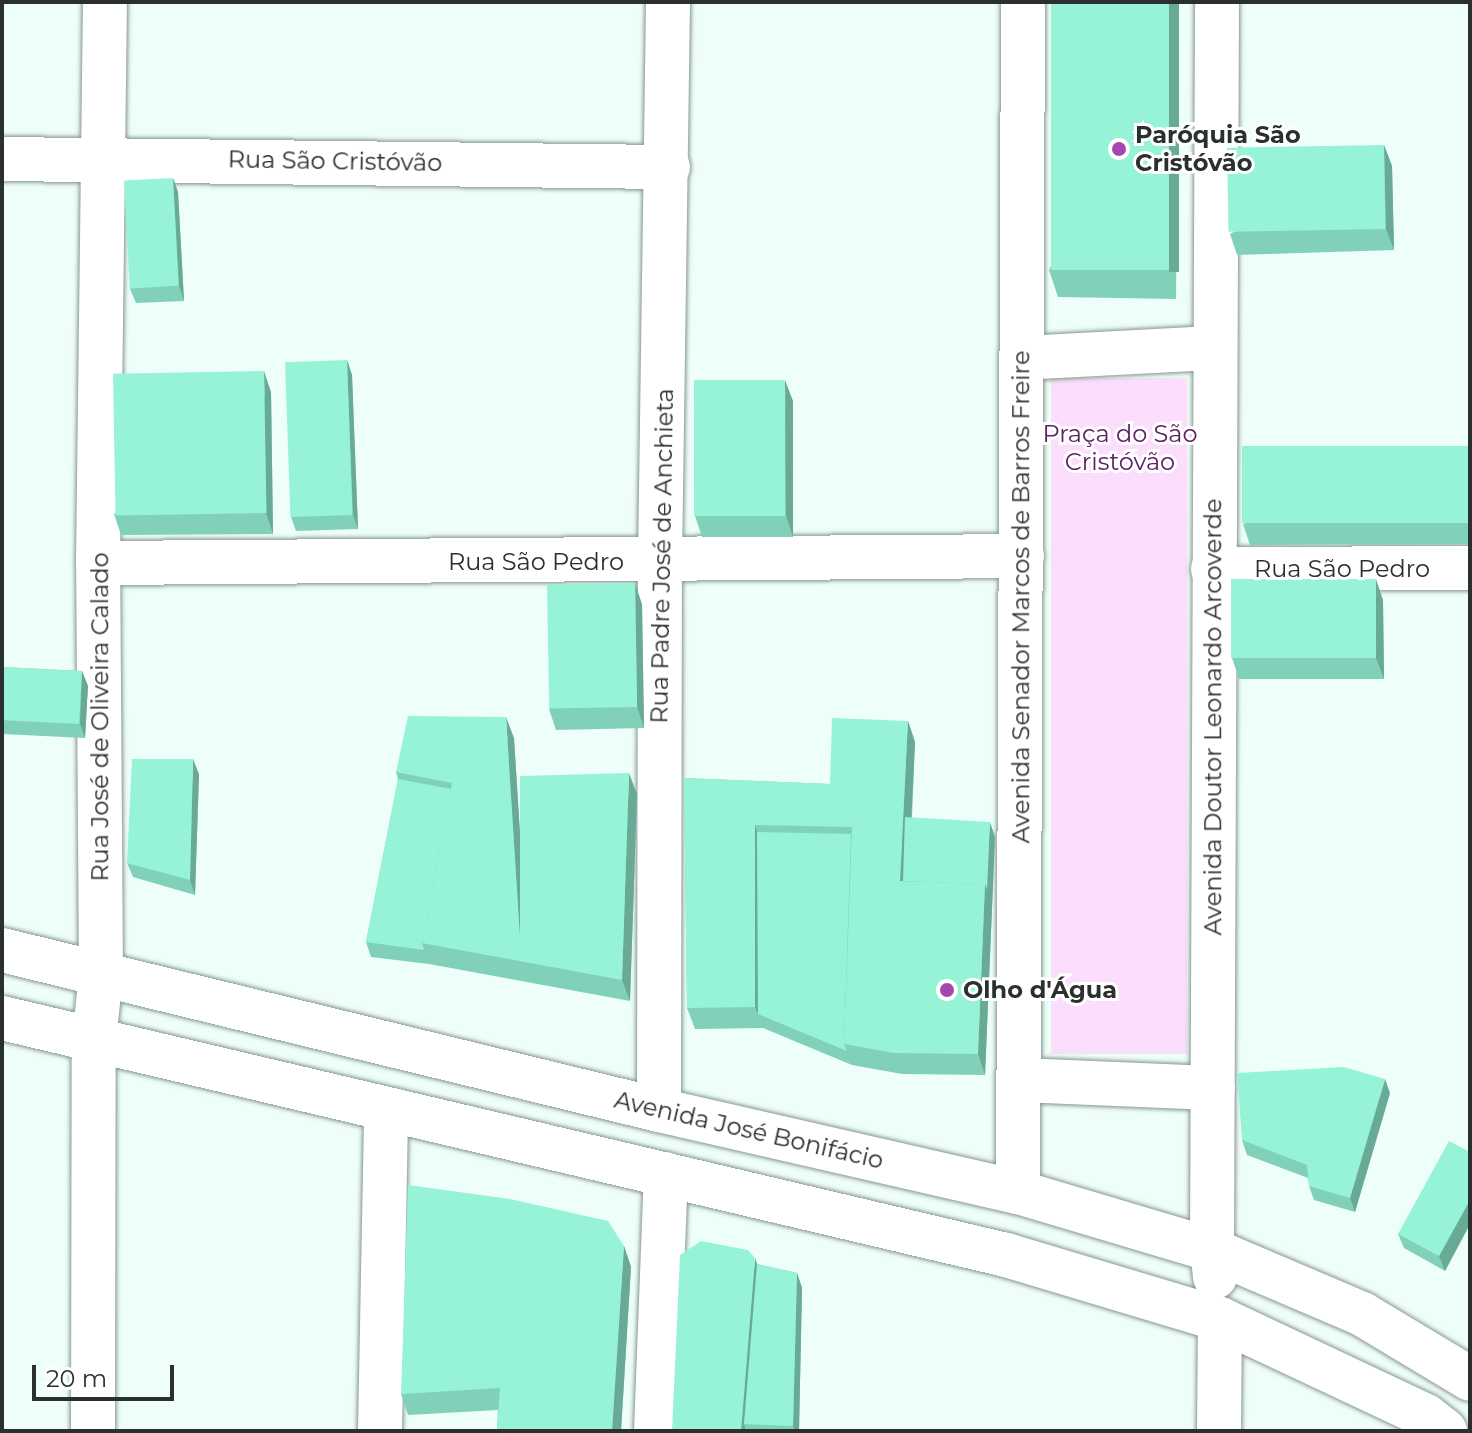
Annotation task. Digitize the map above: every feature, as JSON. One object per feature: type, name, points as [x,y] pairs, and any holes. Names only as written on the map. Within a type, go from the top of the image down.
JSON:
[{"type":"street","name":"Rua José de Oliveira Calado","points":[[93,1431],[94,1040],[101,975],[98,563],[105,2]]},
{"type":"street","name":"Rua Padre José de Anchieta","points":[[659,1110],[660,561],[668,2]]},
{"type":"street","name":"Avenida Senador Marcos de Barros Freire","points":[[1018,1192],[1023,2]]},
{"type":"street","name":"Avenida Doutor Leonardo Arcoverde","points":[[1217,2],[1212,1250],[1220,1319],[1219,1431]]},
{"type":"street","name":"Rua São Cristóvão","points":[[2,159],[668,167]]},
{"type":"street","points":[[1022,358],[1214,348]]},
{"type":"street","name":"Rua São Pedro","points":[[98,563],[1022,556]]},
{"type":"street","name":"Rua São Pedro","points":[[1213,569],[1470,568]]},
{"type":"street","name":"Avenida José Bonifácio","points":[[2,950],[659,1110],[1018,1192],[1212,1250],[1362,1314],[1470,1379]]},
{"type":"street","points":[[2,1018],[1006,1255],[1220,1319],[1426,1416],[1445,1431]]},
{"type":"street","points":[[1019,1080],[1213,1088]]},
{"type":"street","points":[[380,1431],[386,1109]]},
{"type":"street","points":[[656,1431],[666,1174]]},
{"type":"green space","name":"Praça do São Cristóvão","points":[[1051,378],[1187,378],[1187,1054],[1051,1054]]},
{"type":"building","name":"Paróquia São Cristóvão","points":[[1051,2],[1169,2],[1169,270],[1051,270]]},
{"type":"building","points":[[1384,145],[1385,229],[1228,232],[1227,148]]},
{"type":"building","points":[[173,178],[179,286],[130,288],[124,181]]},
{"type":"building","points":[[347,360],[352,515],[290,517],[285,362]]},
{"type":"building","points":[[264,371],[266,513],[116,516],[113,374]]},
{"type":"building","points":[[694,380],[785,380],[785,516],[694,516]]},
{"type":"building","points":[[1242,446],[1470,446],[1470,523],[1242,523]]},
{"type":"building","points":[[1231,579],[1376,579],[1376,658],[1231,658]]},
{"type":"building","points":[[635,583],[637,707],[549,709],[547,585]]},
{"type":"building","points":[[2,667],[82,671],[79,724],[2,720]]},
{"type":"building","points":[[408,716],[506,717],[520,938],[520,776],[629,773],[622,980],[422,943],[452,783],[396,772]]},
{"type":"building","points":[[832,718],[908,721],[900,881],[985,884],[978,1054],[894,1053],[844,1044],[852,827],[755,825],[755,1007],[687,1008],[684,778],[830,784]]},
{"type":"building","points":[[132,759],[193,759],[190,880],[127,863]]},
{"type":"building","points":[[398,779],[451,789],[422,943],[424,950],[366,942]]},
{"type":"building","points":[[905,817],[990,822],[987,890],[985,884],[903,881]]},
{"type":"building","points":[[757,832],[851,834],[844,1044],[847,1051],[758,1014]]},
{"type":"building","points":[[1344,1067],[1385,1079],[1350,1198],[1309,1186],[1307,1165],[1242,1140],[1237,1073]]},
{"type":"building","points":[[1449,1141],[1470,1152],[1470,1200],[1439,1256],[1398,1234]]},
{"type":"building","points":[[408,1185],[510,1199],[608,1221],[624,1246],[612,1431],[497,1431],[500,1388],[401,1394]]},
{"type":"building","points":[[701,1241],[748,1250],[755,1258],[741,1431],[672,1431],[680,1255]]},
{"type":"building","points":[[757,1264],[797,1273],[793,1426],[744,1424]]},
{"type":"place","name":"Paróquia São Cristóvão","points":[[1119,149]]},
{"type":"place","name":"Olho d'Água","points":[[947,990]]}]
